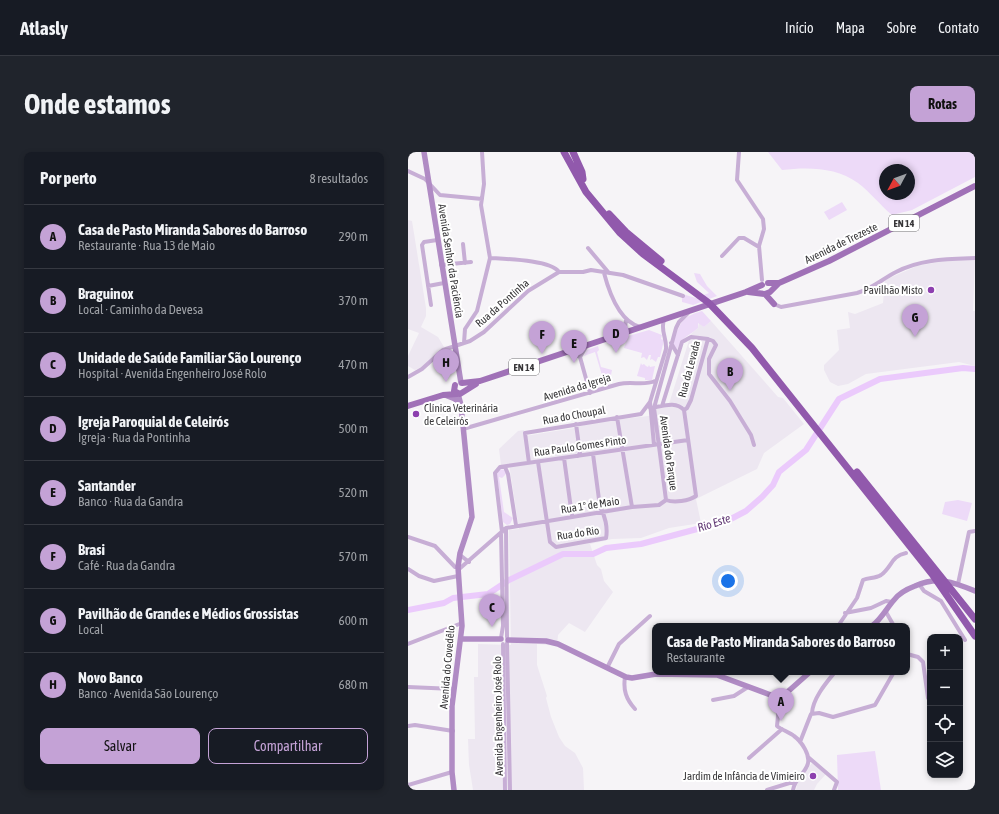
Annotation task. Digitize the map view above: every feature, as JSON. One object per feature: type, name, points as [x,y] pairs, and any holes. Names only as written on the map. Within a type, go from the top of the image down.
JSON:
[{"type":"highway","points":[[564,152],[586,192],[603,215],[620,233],[643,254],[703,295]]},
{"type":"highway","points":[[569,152],[583,179],[607,212],[646,250],[703,295],[719,310],[786,387],[932,574],[975,636]]},
{"type":"highway","points":[[573,152],[582,172],[583,179]]},
{"type":"highway","points":[[833,446],[975,619]]},
{"type":"highway","points":[[964,605],[975,625]]},
{"type":"highway","points":[[958,611],[975,629]]},
{"type":"main road","name":"Avenida de Trezeste","points":[[779,283],[829,261],[975,186]]},
{"type":"main road","name":"EN 14","points":[[458,384],[480,381],[568,352],[746,292],[764,283],[779,283]]},
{"type":"main road","points":[[768,292],[771,286],[764,283],[761,290],[768,292],[774,304]]},
{"type":"main road","name":"EN 14","points":[[746,292],[768,292],[779,283]]},
{"type":"main road","name":"EN 14","points":[[461,393],[480,381]]},
{"type":"main road","points":[[458,384],[454,389],[461,393]]},
{"type":"main road","points":[[458,384],[465,386],[461,393]]},
{"type":"main road","points":[[443,395],[458,384]]},
{"type":"main road","points":[[408,406],[443,395],[461,393]]},
{"type":"street","name":"Avenida Senhor da Paciência","points":[[424,152],[458,374]]},
{"type":"street","points":[[464,342],[465,329],[477,311],[490,258],[482,198],[484,184],[482,152]]},
{"type":"street","points":[[739,152],[737,180],[763,219],[764,229],[759,247],[764,283]]},
{"type":"street","points":[[408,171],[425,179],[440,195],[482,198]]},
{"type":"street","points":[[722,256],[735,240],[740,238],[759,247]]},
{"type":"street","points":[[431,305],[422,245],[424,242],[437,240]]},
{"type":"street","points":[[463,244],[465,263]]},
{"type":"street","points":[[588,248],[606,273],[611,295],[626,320],[627,324],[622,334]]},
{"type":"street","points":[[490,258],[520,259],[551,265],[559,272],[583,272],[591,270],[623,275],[683,296]]},
{"type":"street","points":[[774,304],[782,307],[866,291],[907,267],[943,259],[975,258]]},
{"type":"street","points":[[441,265],[471,262]]},
{"type":"street","name":"Rua da Pontinha","points":[[409,375],[422,369],[443,350],[454,345],[470,341],[493,325],[528,291],[559,272]]},
{"type":"street","points":[[428,286],[444,283]]},
{"type":"street","name":"Avenida do Parque","points":[[652,408],[671,343],[679,322],[693,309]]},
{"type":"street","name":"Avenida do Parque","points":[[664,319],[662,326],[667,341],[666,349],[650,402],[666,500]]},
{"type":"street","points":[[626,320],[640,327]]},
{"type":"street","name":"Rua da Levada","points":[[678,355],[684,339],[694,337],[708,339],[691,400],[688,408],[684,410]]},
{"type":"street","points":[[708,339],[713,341],[716,345],[709,359],[709,374],[730,401],[751,435],[754,445]]},
{"type":"street","name":"Rua da Levada","points":[[671,343],[678,355]]},
{"type":"street","points":[[586,346],[580,357],[590,393]]},
{"type":"street","points":[[568,352],[580,357]]},
{"type":"street","points":[[662,406],[678,355]]},
{"type":"street","points":[[458,374],[468,380],[480,381]]},
{"type":"street","points":[[458,374],[458,384]]},
{"type":"street","name":"Avenida da Igreja","points":[[463,429],[629,382],[647,384],[655,383]]},
{"type":"street","points":[[655,383],[659,387]]},
{"type":"street","points":[[647,384],[652,393]]},
{"type":"street","name":"Avenida do Covedêlo","points":[[454,790],[452,772],[452,706],[462,623],[458,571],[460,555],[472,517],[461,393]]},
{"type":"street","points":[[443,395],[452,398],[462,405]]},
{"type":"street","name":"Rua do Choupal","points":[[530,463],[525,433],[641,414],[650,402]]},
{"type":"street","name":"Rua da Levada","points":[[652,408],[678,405],[684,410],[696,496],[691,499],[672,502],[666,500]]},
{"type":"street","points":[[617,417],[632,507]]},
{"type":"street","points":[[576,424],[580,452],[578,456]]},
{"type":"street","points":[[656,445],[688,440]]},
{"type":"street","name":"Rua Paulo Gomes Pinto","points":[[505,467],[656,445]]},
{"type":"street","points":[[593,454],[600,507],[603,512]]},
{"type":"street","points":[[564,458],[572,516]]},
{"type":"street","points":[[538,462],[546,520]]},
{"type":"street","points":[[408,568],[419,576],[434,581],[458,571],[506,528],[516,525],[508,474],[505,467]]},
{"type":"street","name":"Avenida Engenheiro José Rolo","points":[[505,467],[497,469],[495,473],[501,533],[503,626],[505,640],[510,790]]},
{"type":"street","name":"Rua 1º de Maio","points":[[516,525],[632,507],[659,505],[666,500]]},
{"type":"street","name":"Rua do Rio","points":[[546,520],[550,542],[556,547],[605,539],[607,532],[603,512]]},
{"type":"street","name":"Avenida Engenheiro José Rolo","points":[[505,790],[505,640],[507,589],[506,528]]},
{"type":"street","points":[[956,584],[969,532],[971,530],[975,531]]},
{"type":"street","points":[[408,537],[435,546],[458,571]]},
{"type":"street","points":[[840,623],[857,598],[863,580],[868,577],[875,578],[880,576],[896,556],[906,553]]},
{"type":"street","points":[[460,555],[469,562]]},
{"type":"street","points":[[875,623],[901,593],[927,581],[942,580],[975,591]]},
{"type":"street","points":[[919,584],[924,591],[938,599],[944,605],[965,640]]},
{"type":"street","points":[[845,614],[871,608],[886,602],[892,602]]},
{"type":"street","points":[[886,612],[892,623]]},
{"type":"street","points":[[607,668],[619,644],[650,616]]},
{"type":"street","points":[[408,644],[462,623]]},
{"type":"street","points":[[461,639],[546,641],[554,643],[625,677],[632,678],[652,675]]},
{"type":"street","points":[[910,655],[922,660],[927,692]]},
{"type":"street","points":[[719,675],[771,696],[780,696],[789,692],[807,675]]},
{"type":"street","points":[[800,742],[812,713],[813,706],[819,694],[833,675]]},
{"type":"street","points":[[812,713],[833,717],[875,705],[892,675]]},
{"type":"street","points":[[625,677],[625,695],[635,709]]},
{"type":"street","points":[[408,687],[454,689]]},
{"type":"street","points":[[713,700],[734,696],[748,687]]},
{"type":"street","points":[[780,696],[777,725],[794,736],[800,742],[808,757],[837,782],[834,790]]},
{"type":"street","points":[[408,726],[416,725],[453,731]]},
{"type":"street","points":[[749,758],[782,729]]},
{"type":"street","points":[[793,790],[796,780],[808,765],[808,757]]},
{"type":"street","points":[[408,785],[452,772]]},
{"type":"street","points":[[766,790],[796,780]]},
{"type":"shaded area","points":[[768,152],[975,152],[975,177],[912,210],[892,215],[858,183],[849,178],[822,169],[782,170]]},
{"type":"shaded area","points":[[842,202],[847,210],[829,220],[824,212]]},
{"type":"shaded area","points":[[408,220],[412,221],[426,308],[426,316],[421,327],[438,337],[444,347],[422,367],[415,370],[408,366],[408,356],[419,333],[408,329]]},
{"type":"shaded area","points":[[950,260],[975,260],[973,311],[975,311],[975,366],[959,362],[866,374],[848,384],[838,386],[830,382],[824,370],[824,365],[839,350],[837,330],[850,328],[848,312],[855,314],[883,303],[885,280],[917,266]]},
{"type":"shaded area","points":[[694,273],[700,274],[707,286],[717,296],[693,305],[682,302],[682,294],[696,298],[709,293],[697,282]]},
{"type":"shaded area","points":[[702,311],[711,321],[704,327],[698,323],[698,328],[683,339],[677,350],[673,343],[682,322],[685,318]]},
{"type":"shaded area","points":[[711,321],[778,397],[783,398],[804,424],[764,453],[757,469],[696,499],[701,523],[669,528],[641,538],[612,539],[590,544],[597,565],[601,569],[604,581],[613,592],[585,632],[569,623],[558,635],[557,646],[537,644],[537,665],[547,696],[546,698],[551,717],[559,737],[565,746],[575,753],[583,768],[584,790],[473,790],[469,765],[468,739],[475,739],[474,677],[478,677],[478,644],[511,645],[509,530],[519,529],[509,464],[501,465],[499,449],[518,431],[524,430],[525,436],[574,428],[591,423],[656,415],[656,409],[668,407],[691,334],[698,328],[699,322],[704,327]]},
{"type":"shaded area","points":[[649,330],[662,335],[661,339],[664,340],[660,357],[658,357],[656,362],[652,359],[650,360],[651,355],[649,355],[647,360],[644,357],[641,358],[642,353],[624,348],[628,336]]},
{"type":"shaded area","points":[[598,346],[599,350],[597,352],[601,367],[612,370],[610,380],[604,382],[595,352],[584,356],[587,350]]},
{"type":"shaded area","points":[[641,363],[642,365],[644,364],[648,367],[649,365],[650,367],[655,366],[652,380],[645,380],[645,378],[637,376]]},
{"type":"shaded area","points":[[499,469],[505,470],[507,473],[502,478],[499,477],[504,512],[513,518],[510,524],[507,525],[503,522],[497,474]]},
{"type":"shaded area","points":[[958,500],[972,503],[967,521],[942,514],[945,502]]},
{"type":"shaded area","points":[[875,751],[881,790],[838,790],[837,755]]},
{"type":"shaded area","name":"Jardim de Infância de Vimieiro","points":[[812,763],[826,774],[814,790],[796,790],[798,781]]},
{"type":"waterway","name":"Rio Este","points":[[408,610],[444,603],[453,598],[488,594],[509,580],[563,554],[593,554],[606,548],[641,544],[727,521],[746,511],[762,497],[773,485],[779,472],[806,450],[839,399],[880,379],[963,368],[975,369]]},
{"type":"place","name":"Pavilhão Misto","points":[[931,290]]},
{"type":"place","name":"Pavilhão de Grandes e Médios Grossistas","points":[[915,337]]},
{"type":"place","name":"Igreja Paroquial de Celeirós","points":[[616,353]]},
{"type":"place","name":"Brasi","points":[[542,354]]},
{"type":"place","name":"Santander","points":[[574,363]]},
{"type":"place","name":"Novo Banco","points":[[446,382]]},
{"type":"place","name":"Braguinox","points":[[730,391]]},
{"type":"place","name":"Clínica Veterinária de Celeirós","points":[[416,414]]},
{"type":"place","name":"Unidade de Saúde Familiar São Lourenço","points":[[492,627]]},
{"type":"place","name":"Casa de Pasto Miranda Sabores do Barroso","points":[[781,721]]},
{"type":"place","name":"Jardim de Infância de Vimieiro","points":[[813,776]]}]
